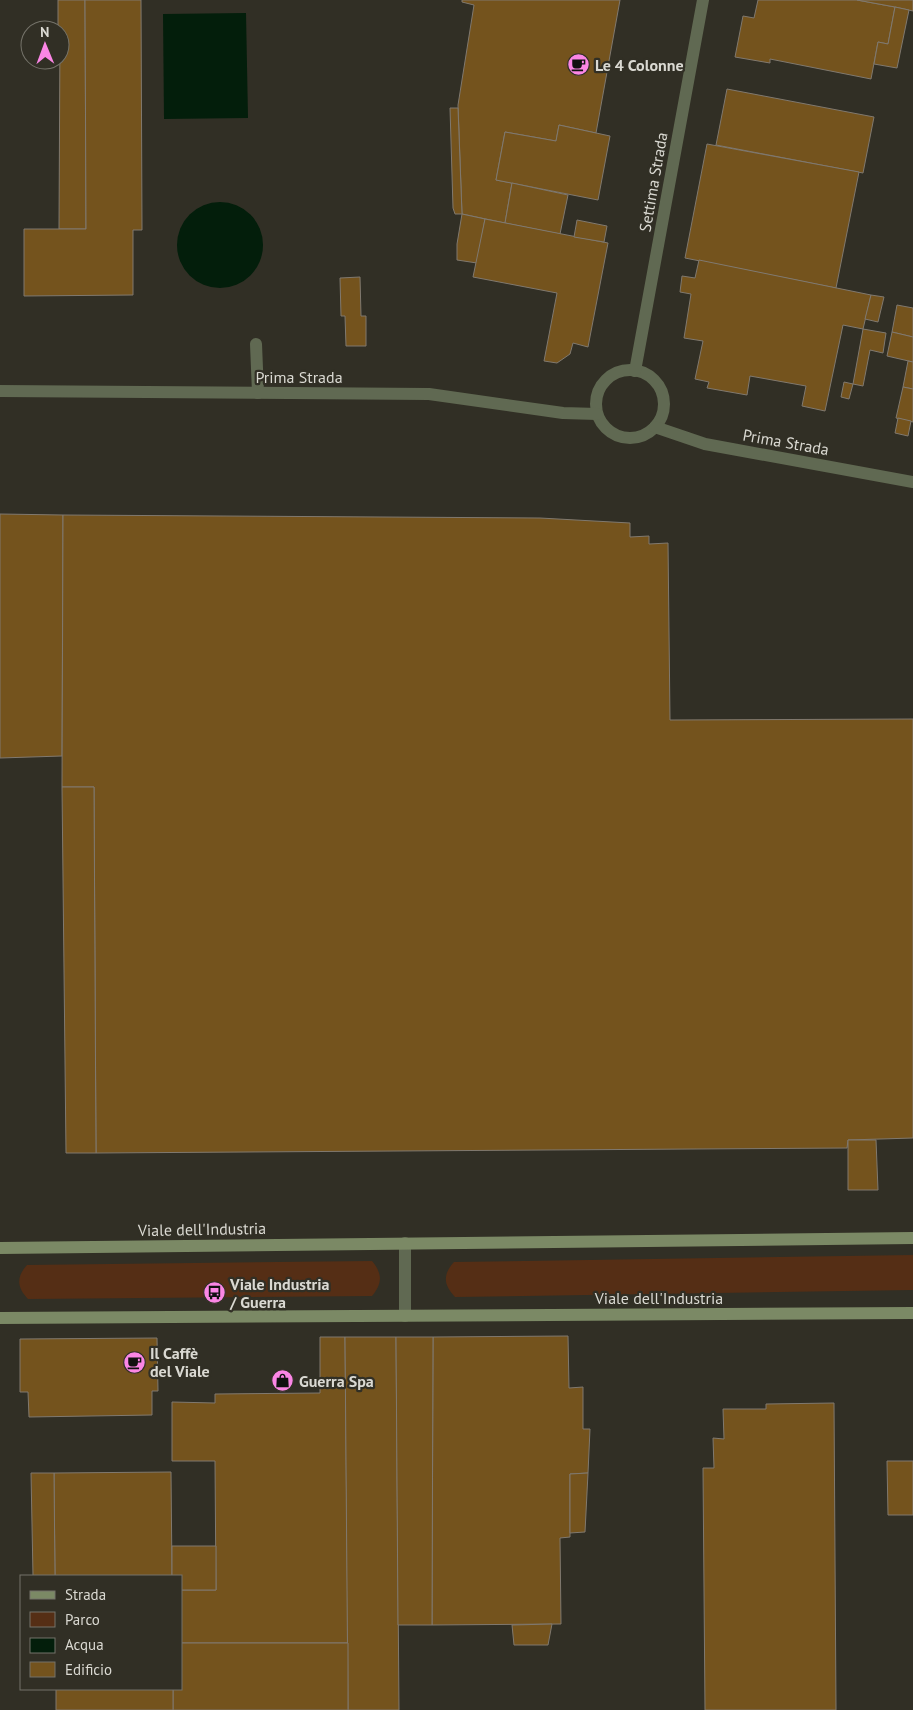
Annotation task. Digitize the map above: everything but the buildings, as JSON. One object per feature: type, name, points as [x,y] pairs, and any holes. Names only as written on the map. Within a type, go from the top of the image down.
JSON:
[{"type":"street","name":"Settima Strada","points":[[635,371],[703,0]]},
{"type":"street","points":[[256,344],[258,393]]},
{"type":"street","points":[[624,370],[635,371],[646,374],[661,391],[663,410],[655,427],[639,436],[620,437],[610,432],[596,414],[596,397],[604,382],[624,370]]},
{"type":"street","name":"Prima Strada","points":[[0,391],[429,394],[563,413],[596,414]]},
{"type":"street","name":"Prima Strada","points":[[655,427],[705,444],[913,482]]},
{"type":"street","name":"Viale dell'Industria","points":[[0,1248],[913,1238]]},
{"type":"street","points":[[405,1244],[405,1316]]},
{"type":"street","name":"Viale dell'Industria","points":[[0,1318],[913,1313]]},
{"type":"green space","points":[[913,1255],[913,1290],[455,1297],[448,1288],[446,1280],[450,1266],[454,1262]]},
{"type":"green space","points":[[372,1261],[378,1270],[380,1278],[378,1287],[372,1296],[28,1299],[24,1295],[19,1282],[23,1269],[27,1265]]},
{"type":"water","points":[[246,13],[248,118],[164,119],[163,14]]},
{"type":"water","points":[[220,202],[236,205],[244,209],[256,221],[260,229],[263,245],[260,261],[256,269],[244,281],[236,285],[220,288],[204,285],[196,281],[184,269],[180,261],[177,245],[180,229],[184,221],[196,209],[204,205]]},
{"type":"place","name":"Le 4 Colonne","points":[[579,65]]},
{"type":"place","name":"Viale Industria / Guerra","points":[[214,1293]]},
{"type":"place","name":"Il Caffè del Viale","points":[[134,1362]]},
{"type":"place","name":"Guerra Spa","points":[[283,1381]]}]
